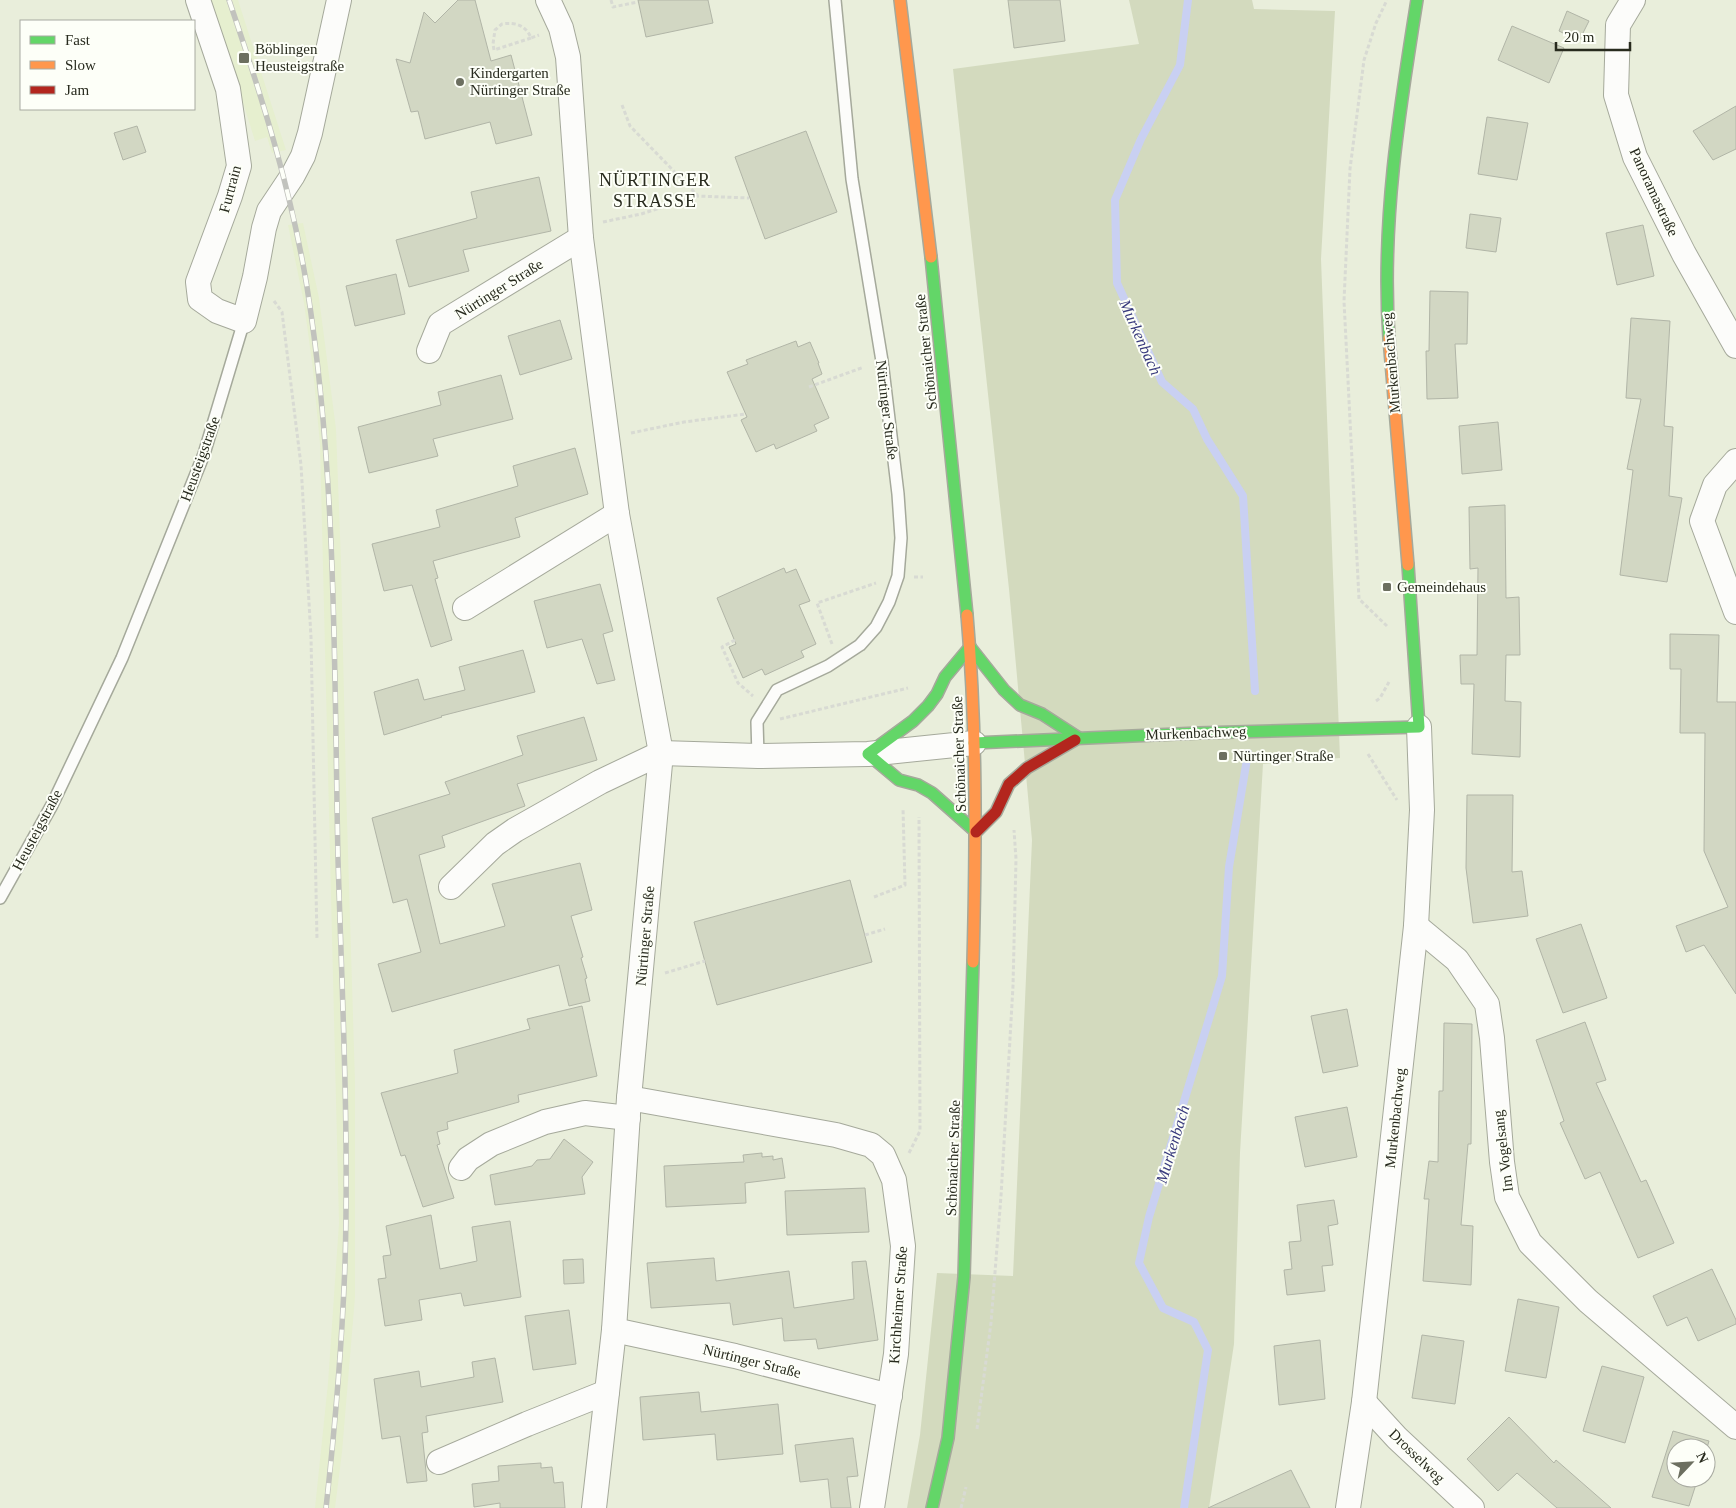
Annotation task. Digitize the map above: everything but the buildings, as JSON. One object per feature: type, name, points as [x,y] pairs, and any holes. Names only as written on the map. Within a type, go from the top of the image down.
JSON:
[{"type":"main road","name":"Schönaicher Straße","points":[[900,0],[922,175],[959,523],[970,647],[976,832],[964,1277],[948,1438],[932,1508]]},
{"type":"main road","name":"Murkenbachweg","points":[[974,743],[1419,726],[1411,589],[1386,303],[1388,228],[1396,141],[1417,0]]},
{"type":"main road","points":[[970,647],[1004,690],[1020,705],[1042,714],[1079,738],[1027,768],[1015,778],[1009,784],[996,812],[976,832],[932,793],[918,785],[899,780],[868,754],[913,721],[928,706],[938,694],[944,677],[970,647]]},
{"type":"street","name":"Furtrain","points":[[198,0],[228,89],[239,166],[230,196],[198,282],[200,299],[217,311],[244,321]]},
{"type":"street","name":"Heusteigstraße","points":[[244,321],[269,211],[293,176],[303,156],[310,133],[339,0]]},
{"type":"street","name":"Nürtinger Straße","points":[[548,0],[561,28],[568,57],[581,232],[617,514],[661,754],[629,1108],[614,1330],[594,1508]]},
{"type":"street","name":"Panoramastraße","points":[[1633,0],[1618,25],[1616,96],[1635,157],[1684,254],[1736,346]]},
{"type":"street","name":"Nürtinger Straße","points":[[429,351],[440,324],[581,232]]},
{"type":"street","points":[[1736,461],[1715,485],[1702,520],[1736,612]]},
{"type":"street","points":[[465,608],[617,514]]},
{"type":"street","name":"Murkenbachweg","points":[[1348,1508],[1364,1402],[1416,926],[1422,810],[1419,726]]},
{"type":"street","points":[[451,887],[496,844],[515,830],[600,782],[661,754],[758,756],[868,754],[974,743]]},
{"type":"street","name":"Im Vogelsang","points":[[1416,926],[1457,960],[1487,1004],[1492,1038],[1502,1162],[1508,1197],[1530,1243],[1588,1301],[1736,1427]]},
{"type":"street","points":[[461,1168],[468,1159],[491,1144],[545,1122],[585,1113],[629,1108]]},
{"type":"street","name":"Kirchheimer Straße","points":[[629,1108],[836,1135],[871,1146],[883,1155],[894,1180],[903,1246],[896,1354],[872,1508]]},
{"type":"street","name":"Nürtinger Straße","points":[[614,1330],[736,1356],[890,1396]]},
{"type":"street","points":[[439,1462],[607,1392]]},
{"type":"street","name":"Drosselweg","points":[[1364,1402],[1397,1438],[1472,1508]]},
{"type":"lane","name":"Nürtinger Straße","points":[[757,722],[777,690],[828,666],[860,645],[876,627],[889,602],[898,576],[901,538],[882,361],[852,179],[835,0]]},
{"type":"lane","name":"Heusteigstraße","points":[[0,898],[52,805],[122,658],[204,454],[244,321]]},
{"type":"lane","points":[[757,722],[758,756]]},
{"type":"path","points":[[611,0],[613,7],[638,2]]},
{"type":"path","points":[[1387,0],[1376,24],[1364,60],[1350,168],[1344,301],[1359,599],[1388,628]]},
{"type":"path","points":[[531,38],[528,31],[518,24],[502,24],[495,30],[493,36],[494,50],[531,38],[561,28]]},
{"type":"path","points":[[622,105],[630,126],[698,196]]},
{"type":"path","points":[[581,232],[698,196],[749,198]]},
{"type":"path","points":[[255,277],[282,312],[301,465],[310,637],[317,940]]},
{"type":"path","points":[[809,387],[882,361]]},
{"type":"path","points":[[607,438],[684,422],[746,414]]},
{"type":"path","points":[[838,660],[817,602],[898,576],[923,577]]},
{"type":"path","points":[[735,640],[722,647],[738,683],[752,696],[768,705]]},
{"type":"path","points":[[1390,681],[1380,698],[1361,713],[1366,751],[1397,801]]},
{"type":"path","points":[[757,722],[791,717],[916,686]]},
{"type":"path","points":[[894,1180],[920,1131],[919,806],[932,793]]},
{"type":"path","points":[[874,897],[905,885],[903,799],[919,806]]},
{"type":"path","points":[[977,1433],[991,1323],[1002,1187],[1013,986],[1016,859],[1014,821]]},
{"type":"path","points":[[865,935],[885,929]]},
{"type":"path","points":[[641,980],[705,960]]},
{"type":"path","points":[[961,1508],[967,1480]]},
{"type":"shaded area","points":[[211,0],[238,0],[286,150],[272,153],[267,137],[255,141]]},
{"type":"shaded area","points":[[1129,0],[1252,0],[1254,9],[1335,11],[1321,259],[1340,758],[1263,764],[1240,1153],[1234,1344],[1209,1508],[907,1508],[920,1435],[937,1273],[1013,1276],[1032,840],[1009,589],[953,69],[1139,44]]},
{"type":"shaded area","points":[[303,223],[319,298],[336,429],[355,1082],[355,1297],[342,1452],[335,1508],[315,1508],[328,1383],[339,1223],[320,444],[304,303],[288,225]]},
{"type":"waterway","name":"Murkenbach","points":[[1188,0],[1180,65],[1141,139],[1115,200],[1117,283],[1162,382],[1193,409],[1207,439],[1243,496],[1255,691]]},
{"type":"waterway","name":"Murkenbach","points":[[1184,1508],[1208,1350],[1194,1322],[1163,1308],[1139,1263],[1149,1217],[1222,976],[1229,867],[1248,753]]},
{"type":"railway","points":[[229,0],[274,142],[293,214],[307,287],[317,358],[329,501],[344,1062],[346,1213],[340,1356],[326,1508]]},
{"type":"traffic: fast","points":[[1389,338],[1387,253],[1393,168],[1417,0]]},
{"type":"traffic: fast","points":[[931,257],[967,615]]},
{"type":"traffic: fast","points":[[974,743],[1199,733],[1419,727],[1408,565]]},
{"type":"traffic: fast","points":[[970,647],[945,677],[937,694],[928,706],[913,721],[868,754],[899,780],[918,785],[932,793],[976,832]]},
{"type":"traffic: fast","points":[[970,647],[1004,690],[1020,705],[1042,714],[1079,738]]},
{"type":"traffic: fast","points":[[932,1508],[948,1438],[964,1277],[973,962]]},
{"type":"traffic: slow","points":[[900,0],[931,257]]},
{"type":"traffic: slow","points":[[1389,338],[1408,565]]},
{"type":"traffic: slow","points":[[967,615],[973,701],[975,788],[973,962]]},
{"type":"traffic: jam","points":[[976,832],[996,812],[1009,784],[1027,768],[1075,740]]},
{"type":"place","name":"Böblingen Heusteigstraße","points":[[244,58]]},
{"type":"place","name":"Kindergarten Nürtinger Straße","points":[[460,82]]},
{"type":"place","name":"Gemeindehaus","points":[[1387,587]]},
{"type":"place","name":"Nürtinger Straße","points":[[1223,756]]},
{"type":"district","name":"NÜRTINGER STRASSE","points":[[655,190]]}]
